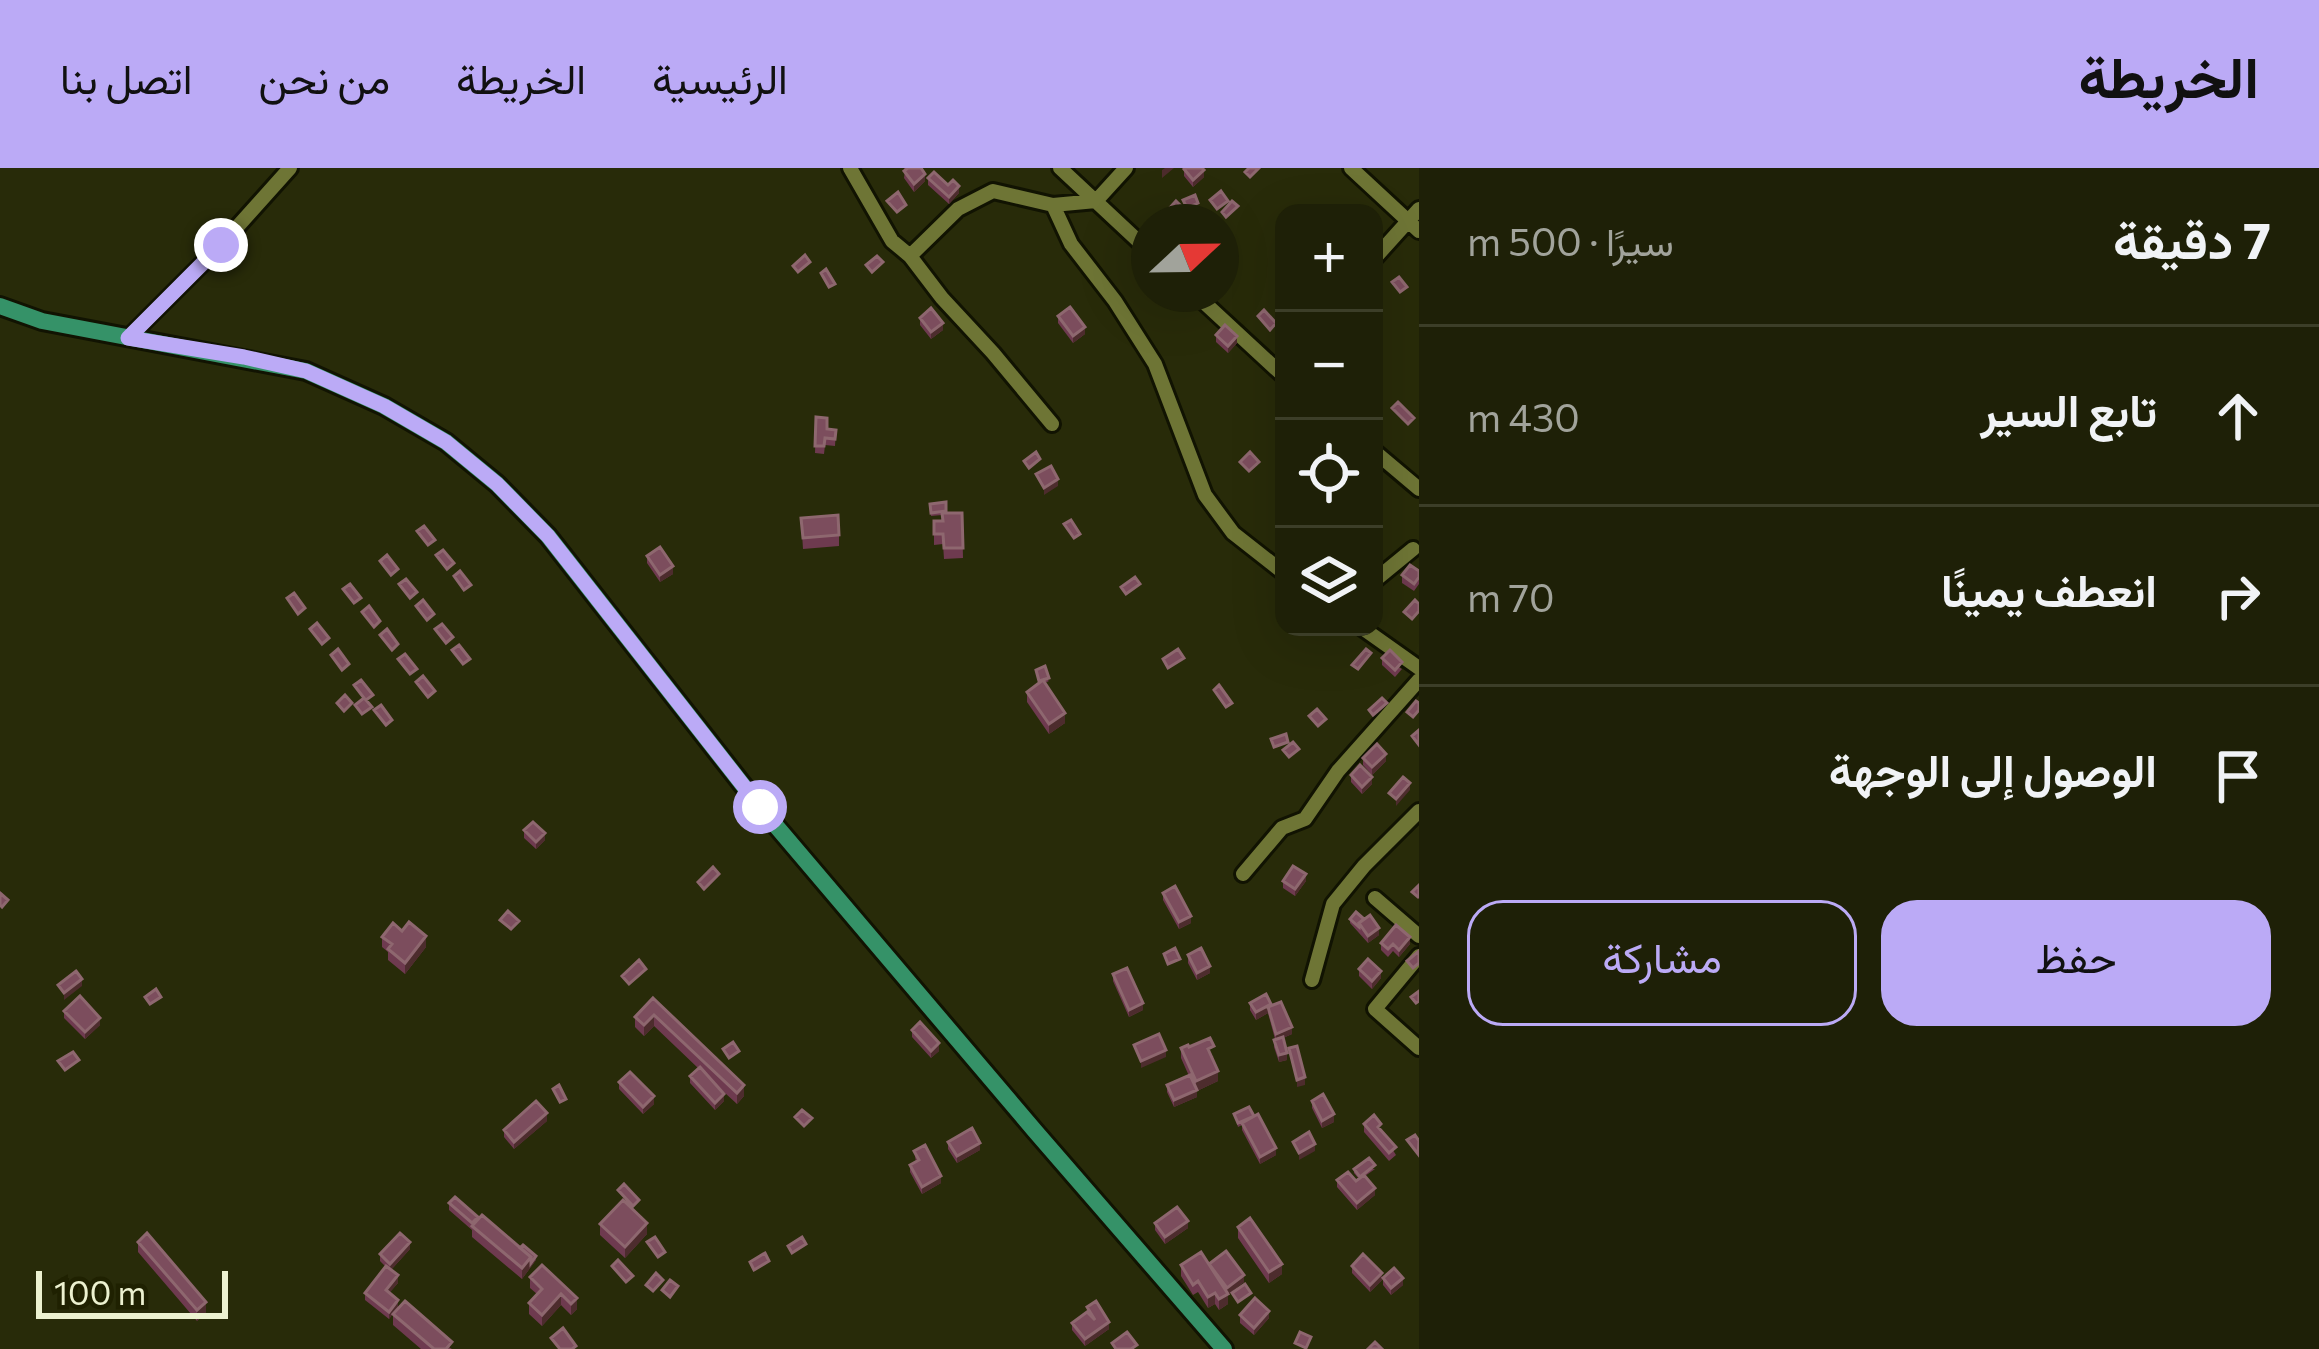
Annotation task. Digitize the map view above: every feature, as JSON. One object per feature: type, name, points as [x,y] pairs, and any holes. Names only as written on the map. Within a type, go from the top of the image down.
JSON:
[{"type":"main road","points":[[0,306],[42,321],[306,371],[384,406],[446,442],[497,484],[548,536],[760,807],[1224,1349]]},
{"type":"street","points":[[128,338],[290,168]]},
{"type":"street","points":[[850,168],[892,241],[910,256],[1052,424]]},
{"type":"street","points":[[1060,168],[1131,234]]},
{"type":"street","points":[[910,256],[958,209],[992,191],[1053,205],[1096,201],[1126,168]]},
{"type":"street","points":[[1351,168],[1415,221],[1383,251]]},
{"type":"street","points":[[1053,205],[1071,244],[1155,364],[1204,495],[1233,532],[1275,566]]},
{"type":"street","points":[[1216,312],[1275,363]]},
{"type":"street","points":[[1383,459],[1419,489]]},
{"type":"street","points":[[1383,574],[1417,548]]},
{"type":"street","points":[[1374,636],[1419,668]]},
{"type":"street","points":[[1243,874],[1282,828],[1305,819],[1339,771],[1419,680]]},
{"type":"street","points":[[1312,980],[1333,904],[1419,811]]},
{"type":"street","points":[[1375,898],[1419,936]]},
{"type":"street","points":[[1419,956],[1375,1009],[1419,1048]]},
{"type":"building","points":[[921,168],[925,174],[914,184],[904,171]]},
{"type":"building","points":[[1185,168],[1202,168],[1204,170],[1193,180]]},
{"type":"building","points":[[934,172],[948,185],[953,180],[959,186],[949,197],[928,178]]},
{"type":"building","points":[[1221,191],[1228,201],[1213,204],[1210,200]]},
{"type":"building","points":[[898,192],[906,205],[897,212],[887,201]]},
{"type":"building","points":[[805,255],[810,262],[798,272],[793,266]]},
{"type":"building","points":[[877,256],[883,262],[872,272],[866,265]]},
{"type":"building","points":[[826,269],[835,284],[829,287],[821,273]]},
{"type":"building","points":[[1399,277],[1407,287],[1400,292],[1392,282]]},
{"type":"building","points":[[1070,307],[1085,327],[1073,336],[1058,316]]},
{"type":"building","points":[[931,308],[943,323],[931,332],[920,318]]},
{"type":"building","points":[[1264,310],[1275,324],[1270,330],[1258,316]]},
{"type":"building","points":[[1225,325],[1237,336],[1228,346],[1216,335]]},
{"type":"building","points":[[1398,402],[1414,418],[1408,424],[1392,408]]},
{"type":"building","points":[[816,417],[827,418],[827,429],[836,430],[835,439],[825,438],[824,446],[815,446]]},
{"type":"building","points":[[1036,452],[1040,459],[1029,468],[1024,461]]},
{"type":"building","points":[[1250,452],[1259,462],[1249,471],[1240,462]]},
{"type":"building","points":[[1051,466],[1058,479],[1044,488],[1036,474]]},
{"type":"building","points":[[946,502],[946,511],[931,513],[930,504]]},
{"type":"building","points":[[942,513],[962,513],[963,548],[944,548],[943,534],[934,534],[934,521],[943,521]]},
{"type":"building","points":[[838,515],[839,535],[803,538],[801,518]]},
{"type":"building","points":[[1071,520],[1080,534],[1074,538],[1064,524]]},
{"type":"building","points":[[424,526],[435,540],[428,545],[417,531]]},
{"type":"building","points":[[660,547],[673,566],[660,575],[647,556]]},
{"type":"building","points":[[443,550],[454,563],[447,569],[436,555]]},
{"type":"building","points":[[387,555],[398,569],[391,575],[380,561]]},
{"type":"building","points":[[1410,565],[1419,571],[1414,584],[1402,575]]},
{"type":"building","points":[[460,571],[471,585],[464,590],[454,576]]},
{"type":"building","points":[[1135,577],[1140,584],[1126,594],[1121,587]]},
{"type":"building","points":[[406,579],[417,592],[410,598],[399,584]]},
{"type":"building","points":[[350,584],[361,598],[354,603],[343,589]]},
{"type":"building","points":[[294,593],[305,608],[298,614],[287,598]]},
{"type":"building","points":[[423,600],[434,614],[427,620],[416,606]]},
{"type":"building","points":[[1415,600],[1419,611],[1412,619],[1404,612]]},
{"type":"building","points":[[369,606],[380,621],[374,627],[362,612]]},
{"type":"building","points":[[317,623],[329,638],[322,644],[310,629]]},
{"type":"building","points":[[442,624],[453,637],[446,643],[435,629]]},
{"type":"building","points":[[387,629],[398,644],[392,650],[380,635]]},
{"type":"building","points":[[459,645],[470,659],[463,664],[452,650]]},
{"type":"building","points":[[338,649],[349,664],[342,670],[331,655]]},
{"type":"building","points":[[1178,649],[1184,658],[1168,668],[1163,659]]},
{"type":"building","points":[[1366,649],[1371,653],[1358,669],[1352,665]]},
{"type":"building","points":[[1390,650],[1402,662],[1395,670],[1382,658]]},
{"type":"building","points":[[405,654],[417,669],[410,674],[398,659]]},
{"type":"building","points":[[1045,666],[1049,678],[1039,681],[1036,670]]},
{"type":"building","points":[[423,676],[435,691],[428,697],[416,682]]},
{"type":"building","points":[[361,680],[373,695],[366,700],[372,707],[362,714],[355,705],[364,698],[354,685]]},
{"type":"building","points":[[1043,680],[1065,713],[1049,724],[1027,692]]},
{"type":"building","points":[[1219,685],[1232,703],[1226,707],[1214,690]]},
{"type":"building","points":[[345,695],[352,703],[344,711],[337,703]]},
{"type":"building","points":[[1382,698],[1387,703],[1373,715],[1369,710]]},
{"type":"building","points":[[1416,701],[1419,710],[1413,717],[1407,712]]},
{"type":"building","points":[[381,705],[392,720],[386,725],[374,710]]},
{"type":"building","points":[[1317,709],[1326,719],[1318,726],[1309,716]]},
{"type":"building","points":[[1286,734],[1288,742],[1274,747],[1271,739]]},
{"type":"building","points":[[1293,742],[1299,749],[1289,757],[1283,750]]},
{"type":"building","points":[[1377,744],[1386,754],[1372,767],[1363,758]]},
{"type":"building","points":[[1360,765],[1372,777],[1362,787],[1351,775]]},
{"type":"building","points":[[1403,777],[1410,783],[1396,799],[1389,793]]},
{"type":"building","points":[[533,822],[545,833],[536,842],[524,830]]},
{"type":"building","points":[[1293,866],[1306,874],[1295,889],[1283,881]]},
{"type":"building","points":[[713,867],[719,874],[704,889],[698,882]]},
{"type":"building","points":[[1175,886],[1191,916],[1179,922],[1163,893]]},
{"type":"building","points":[[508,911],[519,921],[511,929],[500,920]]},
{"type":"building","points":[[1356,912],[1364,919],[1359,927],[1350,919]]},
{"type":"building","points":[[1370,915],[1379,928],[1368,936],[1359,923]]},
{"type":"building","points":[[409,922],[426,936],[405,963],[382,937],[393,923],[402,931]]},
{"type":"building","points":[[1396,925],[1410,937],[1399,950],[1393,944],[1388,949],[1381,943]]},
{"type":"building","points":[[1175,948],[1180,959],[1168,964],[1164,954]]},
{"type":"building","points":[[1201,948],[1210,966],[1197,973],[1188,955]]},
{"type":"building","points":[[1419,951],[1419,963],[1413,968],[1407,961]]},
{"type":"building","points":[[1368,959],[1381,971],[1372,981],[1359,969]]},
{"type":"building","points":[[639,960],[646,969],[629,984],[622,976]]},
{"type":"building","points":[[1127,968],[1143,1003],[1129,1010],[1113,974]]},
{"type":"building","points":[[76,971],[82,979],[64,993],[58,985]]},
{"type":"building","points":[[156,989],[161,997],[150,1004],[145,997]]},
{"type":"building","points":[[1266,994],[1271,1004],[1256,1012],[1250,1003]]},
{"type":"building","points":[[80,996],[100,1018],[85,1032],[64,1011]]},
{"type":"building","points":[[653,998],[744,1085],[737,1093],[654,1015],[644,1025],[635,1017]]},
{"type":"building","points":[[1281,1002],[1292,1027],[1276,1034],[1268,1007]]},
{"type":"building","points":[[920,1022],[939,1043],[931,1051],[912,1030]]},
{"type":"building","points":[[1159,1034],[1166,1050],[1141,1061],[1134,1045]]},
{"type":"building","points":[[1283,1037],[1287,1053],[1279,1055],[1274,1040]]},
{"type":"building","points":[[1210,1038],[1214,1046],[1208,1049],[1218,1071],[1196,1081],[1181,1048]]},
{"type":"building","points":[[733,1042],[739,1051],[729,1058],[723,1049]]},
{"type":"building","points":[[1297,1046],[1305,1077],[1297,1080],[1289,1048]]},
{"type":"building","points":[[73,1052],[79,1060],[65,1070],[58,1061]]},
{"type":"building","points":[[700,1067],[724,1094],[715,1103],[690,1076]]},
{"type":"building","points":[[630,1072],[654,1096],[643,1107],[619,1082]]},
{"type":"building","points":[[1190,1075],[1197,1090],[1174,1100],[1167,1085]]},
{"type":"building","points":[[559,1085],[566,1099],[560,1102],[553,1089]]},
{"type":"building","points":[[1323,1094],[1334,1114],[1322,1121],[1312,1101]]},
{"type":"building","points":[[536,1101],[547,1113],[514,1142],[504,1130]]},
{"type":"building","points":[[1249,1107],[1254,1116],[1238,1123],[1234,1114]]},
{"type":"building","points":[[802,1110],[812,1118],[804,1126],[795,1117]]},
{"type":"building","points":[[1258,1114],[1276,1148],[1260,1157],[1242,1123]]},
{"type":"building","points":[[1374,1115],[1396,1147],[1389,1153],[1364,1124]]},
{"type":"building","points":[[972,1128],[980,1143],[957,1156],[948,1142]]},
{"type":"building","points":[[1309,1132],[1315,1144],[1299,1153],[1293,1142]]},
{"type":"building","points":[[1415,1135],[1419,1141],[1418,1154],[1407,1140]]},
{"type":"building","points":[[925,1145],[941,1176],[922,1187],[910,1165],[919,1160],[914,1151]]},
{"type":"building","points":[[1369,1158],[1375,1165],[1360,1177],[1354,1169]]},
{"type":"building","points":[[1348,1172],[1356,1181],[1364,1175],[1375,1188],[1357,1203],[1337,1180]]},
{"type":"building","points":[[624,1184],[639,1200],[633,1206],[618,1190]]},
{"type":"building","points":[[455,1197],[478,1217],[472,1223],[449,1203]]},
{"type":"building","points":[[623,1200],[647,1223],[625,1247],[600,1224]]},
{"type":"building","points":[[1177,1207],[1188,1221],[1165,1237],[1155,1223]]},
{"type":"building","points":[[482,1215],[531,1257],[522,1268],[472,1226]]},
{"type":"building","points":[[1250,1218],[1282,1264],[1269,1272],[1238,1227]]},
{"type":"building","points":[[147,1233],[206,1302],[197,1310],[138,1242]]},
{"type":"building","points":[[400,1233],[410,1242],[390,1264],[380,1254]]},
{"type":"building","points":[[655,1237],[665,1252],[658,1257],[647,1242]]},
{"type":"building","points":[[802,1237],[806,1244],[792,1253],[788,1246]]},
{"type":"building","points":[[1226,1251],[1244,1275],[1227,1288],[1209,1264]]},
{"type":"building","points":[[1201,1252],[1228,1294],[1219,1299],[1215,1293],[1208,1297],[1198,1281],[1193,1285],[1181,1265]]},
{"type":"building","points":[[765,1253],[769,1261],[754,1270],[750,1262]]},
{"type":"building","points":[[1363,1254],[1382,1273],[1370,1285],[1352,1266]]},
{"type":"building","points":[[618,1260],[633,1276],[626,1282],[612,1266]]},
{"type":"building","points":[[542,1265],[577,1298],[571,1304],[561,1294],[542,1315],[529,1303],[542,1289],[530,1277]]},
{"type":"building","points":[[386,1266],[398,1275],[386,1290],[398,1300],[389,1312],[365,1293]]},
{"type":"building","points":[[1394,1268],[1403,1278],[1391,1288],[1383,1278]]},
{"type":"building","points":[[656,1273],[663,1280],[653,1291],[646,1285]]},
{"type":"building","points":[[670,1280],[678,1286],[670,1297],[662,1290]]},
{"type":"building","points":[[1245,1284],[1251,1293],[1238,1302],[1232,1293]]},
{"type":"building","points":[[1255,1298],[1269,1311],[1254,1328],[1240,1315]]},
{"type":"building","points":[[405,1301],[452,1342],[446,1349],[434,1349],[393,1314]]},
{"type":"building","points":[[1096,1301],[1109,1322],[1085,1339],[1072,1323],[1087,1312],[1095,1320],[1087,1307]]},
{"type":"building","points":[[563,1328],[576,1346],[572,1349],[560,1349],[551,1338]]},
{"type":"building","points":[[1127,1332],[1137,1345],[1116,1349],[1112,1343]]},
{"type":"building","points":[[1300,1332],[1311,1337],[1306,1348],[1295,1343]]},
{"type":"route","points":[[221,245],[128,338],[306,371],[384,406],[446,442],[497,484],[548,536],[760,807]]}]
